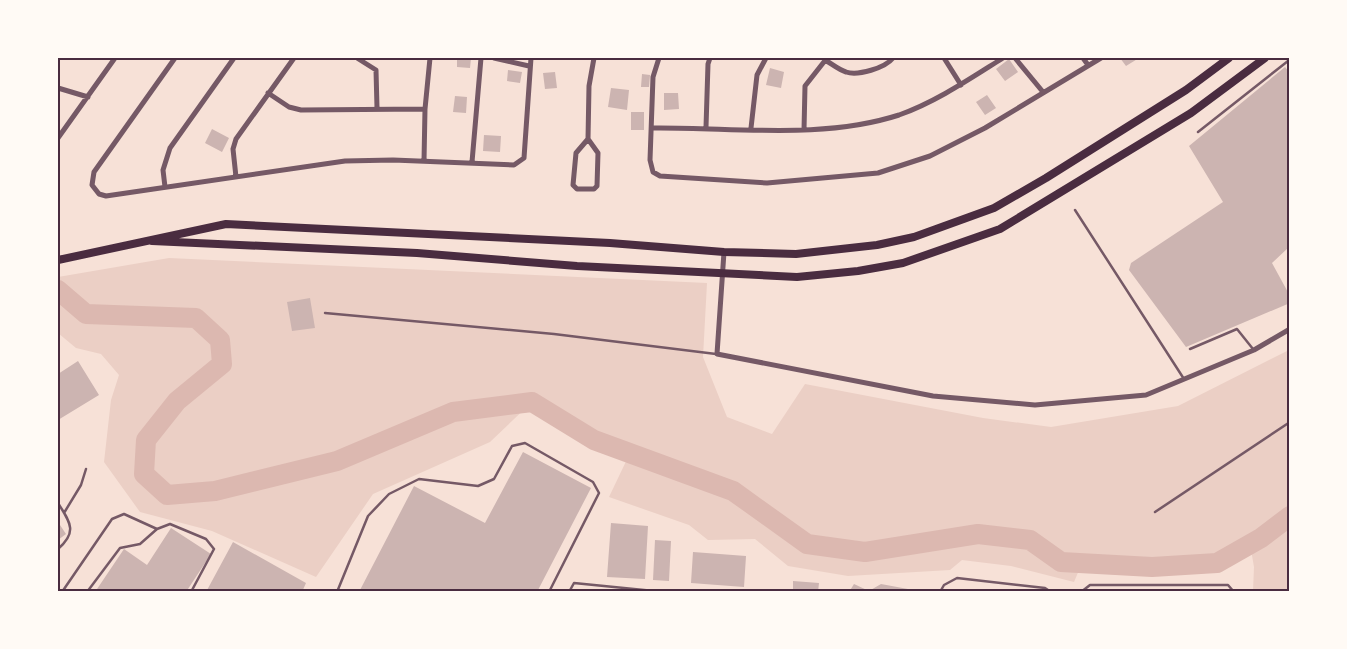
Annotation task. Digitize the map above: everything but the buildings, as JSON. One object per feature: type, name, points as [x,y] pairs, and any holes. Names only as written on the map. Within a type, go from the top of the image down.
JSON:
[{"type":"main road","points":[[58,260],[226,224],[610,243],[724,252],[796,254],[876,245],[914,237],[994,208],[1046,178],[1186,90],[1229,58]]},
{"type":"main road","points":[[140,241],[416,253],[576,266],[798,276],[858,271],[903,263],[1000,229],[1190,113],[1265,58]]},
{"type":"street","points":[[58,138],[115,58]]},
{"type":"street","points":[[175,58],[94,172],[92,185],[99,194],[106,196],[345,161],[472,162],[514,165],[524,158],[531,58]]},
{"type":"street","points":[[165,188],[163,170],[170,148],[234,58]]},
{"type":"street","points":[[236,177],[232,155],[236,139],[294,58]]},
{"type":"street","points":[[357,58],[376,70],[377,108]]},
{"type":"street","points":[[424,161],[425,109],[430,58]]},
{"type":"street","points":[[472,162],[481,58]]},
{"type":"street","points":[[494,58],[529,66]]},
{"type":"street","points":[[588,138],[596,147],[598,153],[598,186],[594,189],[577,189],[573,185],[576,153],[588,138],[589,86],[594,58]]},
{"type":"street","points":[[659,58],[653,77],[653,128],[650,160],[653,172],[660,176],[768,183],[878,173],[930,156],[985,128],[1101,58]]},
{"type":"street","points":[[706,127],[708,64],[710,58]]},
{"type":"street","points":[[751,128],[757,75],[766,58]]},
{"type":"street","points":[[804,130],[805,86],[826,59],[844,72],[853,73],[880,66],[893,58]]},
{"type":"street","points":[[944,58],[961,85]]},
{"type":"street","points":[[653,128],[706,127],[804,130],[846,127],[900,114],[961,85],[1003,58]]},
{"type":"street","points":[[1016,58],[1044,92]]},
{"type":"street","points":[[1083,58],[1088,65]]},
{"type":"street","points":[[58,88],[88,97]]},
{"type":"street","points":[[268,93],[289,107],[301,110],[425,109]]},
{"type":"street","points":[[724,252],[717,354],[934,396],[1035,405],[1146,395],[1254,350],[1290,329]]},
{"type":"lane","points":[[1198,132],[1288,61],[1290,63]]},
{"type":"lane","points":[[1075,210],[1184,379]]},
{"type":"lane","points":[[325,313],[554,334],[717,354]]},
{"type":"lane","points":[[1190,349],[1236,328],[1254,350]]},
{"type":"lane","points":[[1155,512],[1290,422]]},
{"type":"lane","points":[[337,592],[368,516],[389,494],[420,479],[478,486],[494,479],[512,446],[525,443],[594,482],[599,493],[549,592]]},
{"type":"lane","points":[[64,514],[81,485],[86,468]]},
{"type":"lane","points":[[58,503],[72,530],[70,536],[58,549]]},
{"type":"lane","points":[[62,592],[112,519],[124,514],[157,529]]},
{"type":"lane","points":[[87,592],[120,548],[140,544],[157,529],[170,524],[206,538],[214,549],[191,592]]},
{"type":"lane","points":[[940,592],[944,584],[957,578],[1045,588],[1051,592]]},
{"type":"lane","points":[[569,592],[574,583],[664,592]]},
{"type":"lane","points":[[1081,592],[1090,585],[1228,585],[1234,592]]},
{"type":"shaded area","points":[[169,258],[707,283],[703,357],[727,417],[772,434],[805,384],[983,418],[1051,427],[1178,406],[1289,350],[1289,591],[1253,591],[1254,567],[1250,544],[1217,563],[1152,567],[1082,563],[1074,582],[1011,566],[962,560],[950,570],[848,576],[788,566],[755,539],[708,540],[689,525],[609,497],[630,453],[594,440],[532,402],[490,442],[373,494],[316,577],[212,531],[140,512],[104,462],[111,400],[119,375],[101,354],[76,348],[58,333],[58,277]]},
{"type":"waterway","points":[[58,290],[86,314],[196,318],[220,340],[222,364],[177,401],[146,440],[144,474],[167,495],[215,491],[337,461],[453,412],[532,402],[594,440],[733,491],[807,544],[865,552],[978,534],[1030,540],[1061,562],[1152,567],[1217,563],[1261,538],[1290,516]]}]
